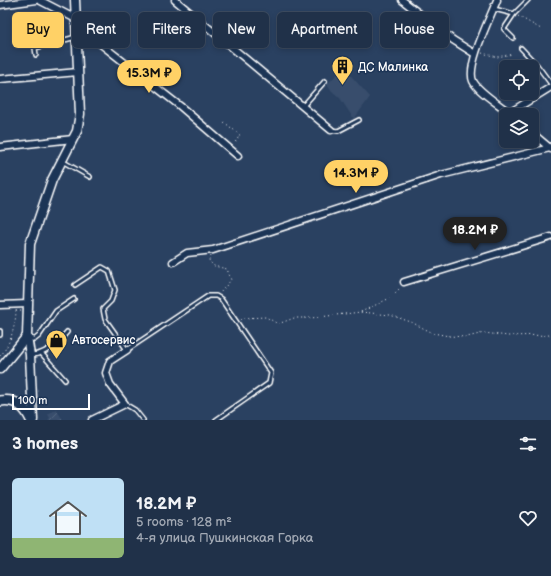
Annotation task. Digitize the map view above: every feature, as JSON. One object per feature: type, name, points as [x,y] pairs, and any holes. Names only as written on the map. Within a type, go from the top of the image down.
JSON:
[{"type":"main road","points":[[0,401],[9,400],[16,402],[24,408],[32,420]]},
{"type":"street","points":[[0,5],[37,0],[72,17]]},
{"type":"street","points":[[74,12],[75,0]]},
{"type":"street","points":[[175,0],[331,130]]},
{"type":"street","points":[[402,0],[453,40],[475,52]]},
{"type":"street","points":[[498,0],[475,52],[471,74],[473,81],[478,88],[503,108]]},
{"type":"street","points":[[32,420],[30,355],[27,336],[30,244],[52,180],[77,131],[80,114],[77,48]]},
{"type":"street","points":[[106,48],[180,106],[238,156]]},
{"type":"street","points":[[0,79],[78,72]]},
{"type":"street","points":[[519,108],[551,85]]},
{"type":"street","points":[[0,147],[73,139]]},
{"type":"street","points":[[539,139],[550,149]]},
{"type":"street","points":[[173,262],[187,253],[214,250],[441,175],[550,149]]},
{"type":"street","points":[[404,282],[551,237]]},
{"type":"street","points":[[0,305],[28,304]]},
{"type":"street","points":[[0,369],[27,336]]},
{"type":"street","points":[[92,420],[125,404],[110,384],[106,373],[110,362],[126,350]]},
{"type":"lane","points":[[513,38],[504,29],[514,14],[528,0]]},
{"type":"lane","points":[[494,9],[514,14]]},
{"type":"lane","points":[[35,48],[36,55]]},
{"type":"lane","points":[[521,48],[537,65],[551,85]]},
{"type":"lane","points":[[303,106],[325,81]]},
{"type":"lane","points":[[331,130],[338,131],[359,120]]},
{"type":"lane","points":[[62,161],[90,177]]},
{"type":"lane","points":[[75,285],[102,267],[109,271],[115,290],[111,301],[102,309],[105,319],[126,350],[208,296],[216,296],[221,299],[271,373],[269,384],[216,420]]},
{"type":"lane","points":[[27,336],[34,340],[39,336],[56,311],[74,299]]},
{"type":"lane","points":[[30,355],[42,354],[55,345],[67,332]]},
{"type":"lane","points":[[42,354],[65,380]]},
{"type":"lane","points":[[125,404],[135,410],[143,420]]},
{"type":"path","points":[[514,14],[541,28]]},
{"type":"path","points":[[475,52],[487,56],[497,57],[513,54]]},
{"type":"path","points":[[224,122],[240,135],[230,149]]},
{"type":"path","points":[[214,250],[209,261],[214,266],[227,269],[231,280],[216,296]]},
{"type":"path","points":[[362,312],[390,298],[398,291],[404,282]]},
{"type":"path","points":[[0,356],[7,345],[15,321],[16,304]]},
{"type":"path","points":[[16,311],[21,311]]},
{"type":"path","points":[[237,322],[243,318],[266,317],[278,324],[294,318],[311,318],[362,312],[390,315],[411,322],[433,333],[449,336],[467,337],[484,333],[508,336],[551,335]]},
{"type":"shaded area","points":[[344,68],[370,97],[354,119],[340,98],[327,84]]},
{"type":"shaded area","points":[[56,409],[63,420],[48,420],[50,418],[48,414]]},
{"type":"place","name":"ДС Малинка","points":[[342,86]]},
{"type":"place","name":"Автосервис","points":[[57,360]]}]
